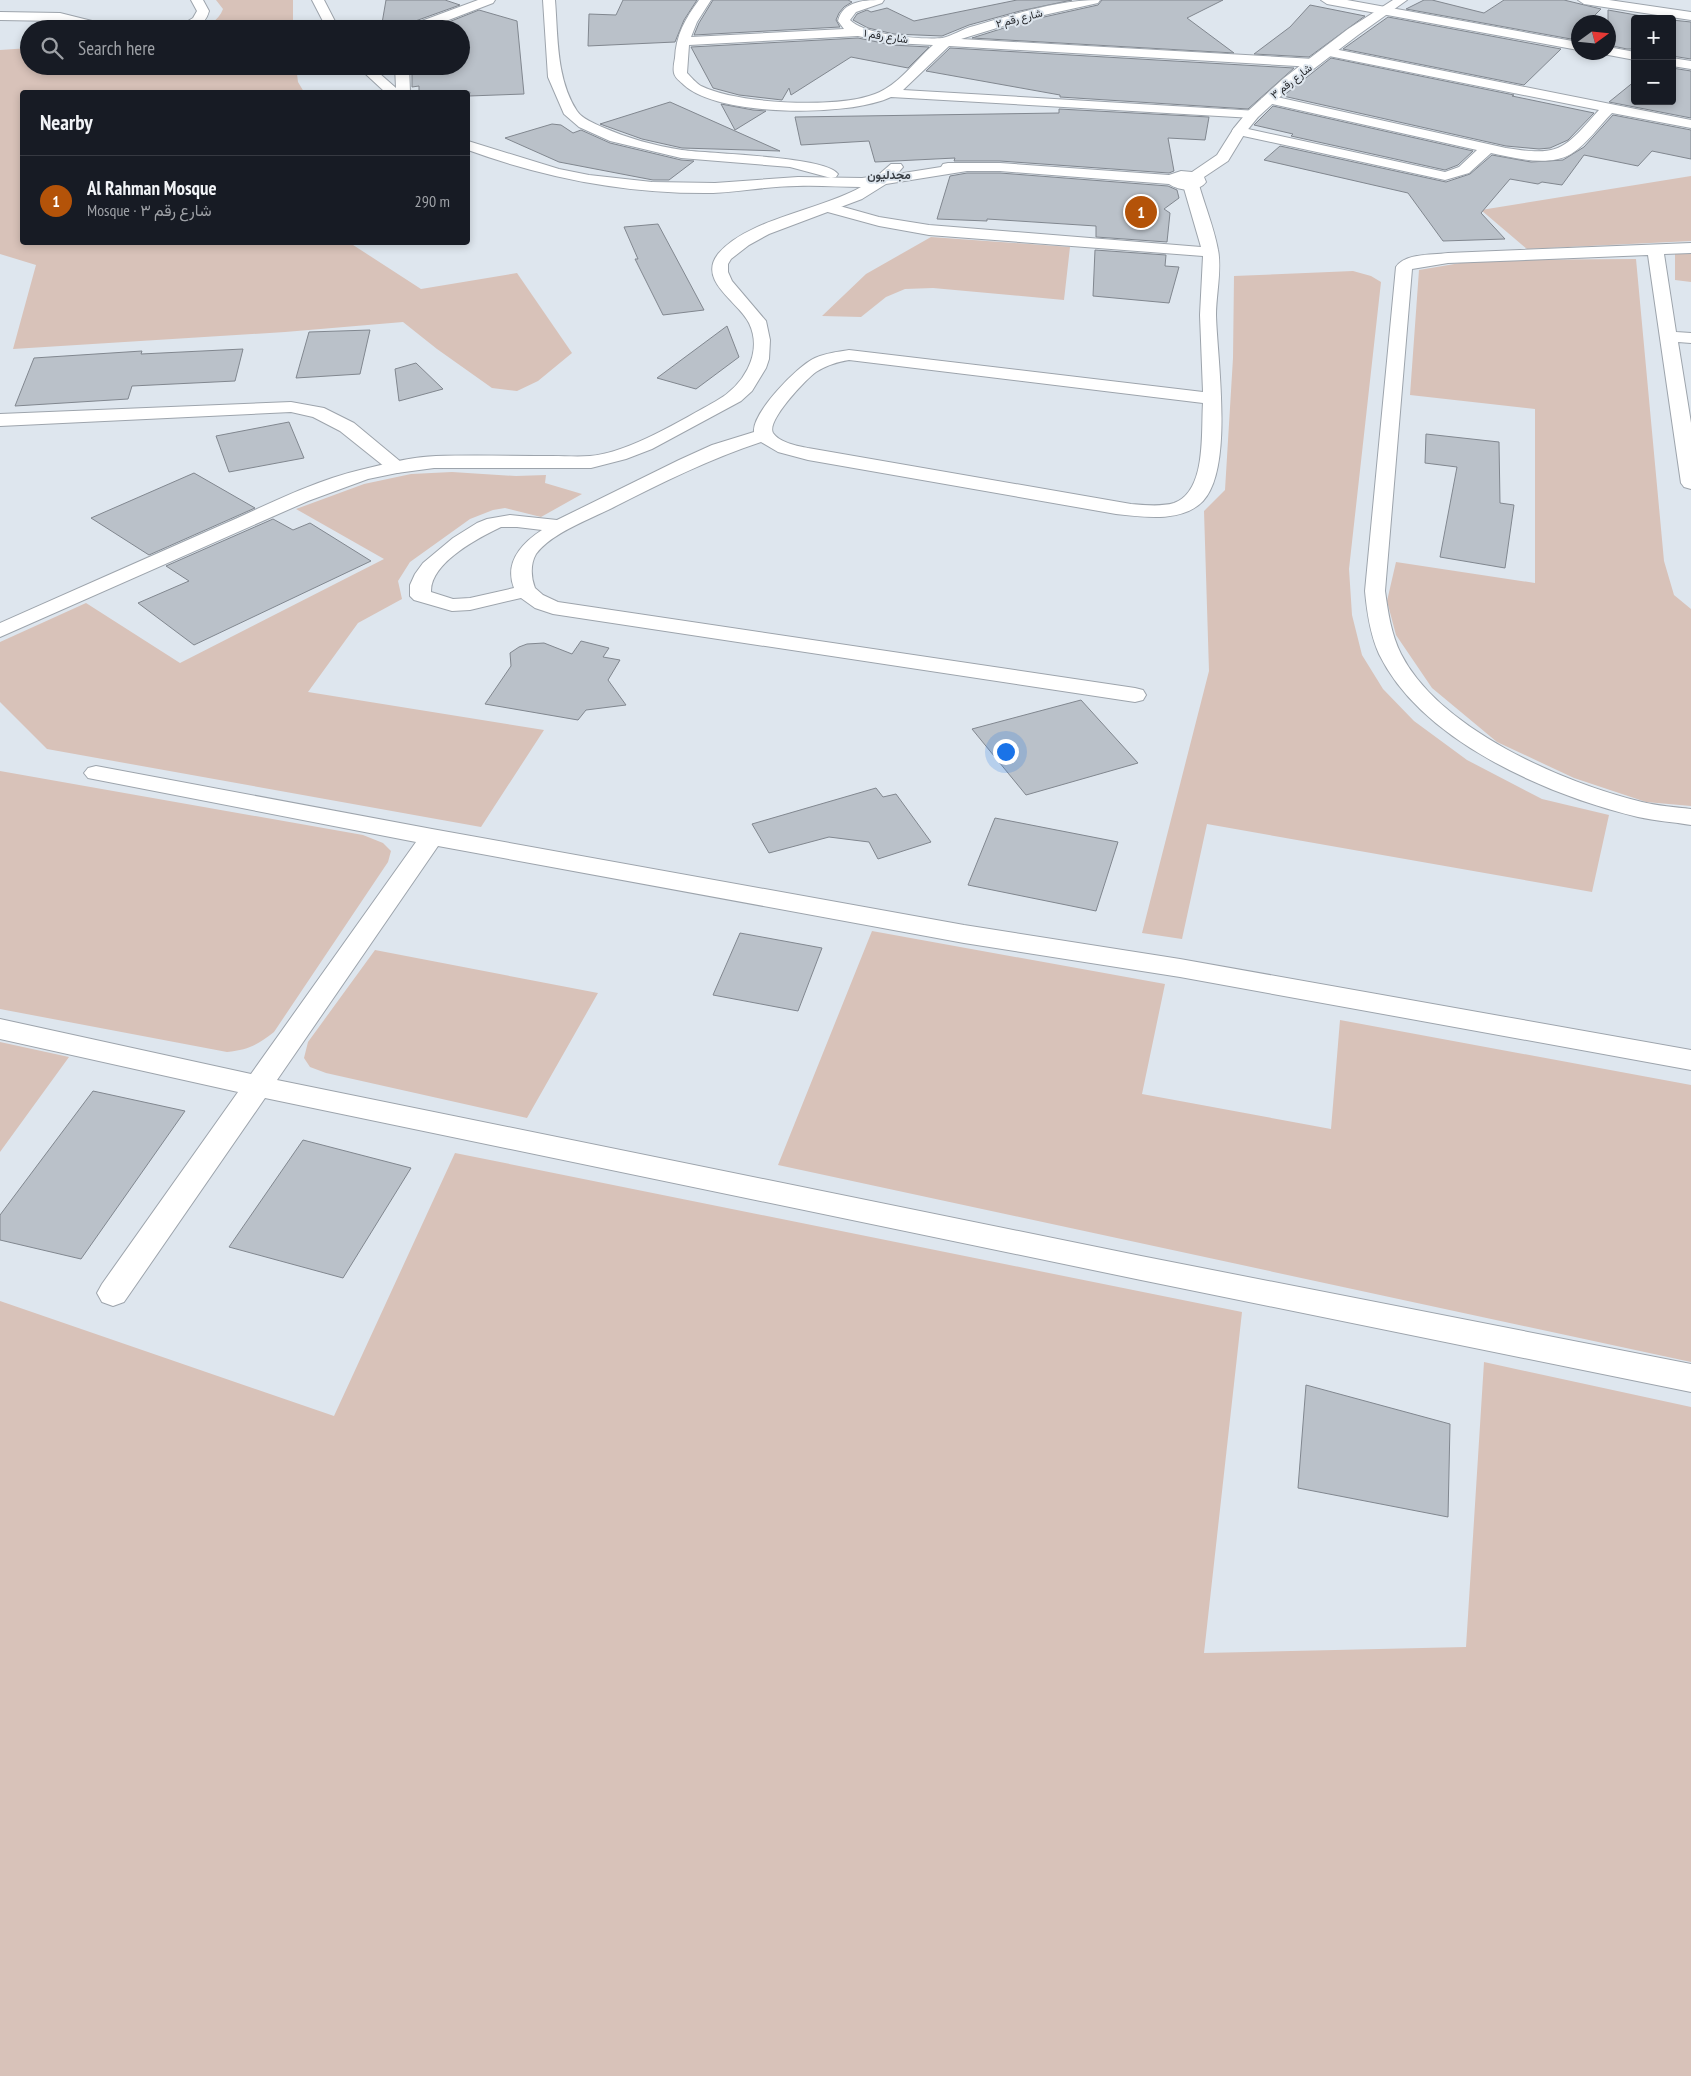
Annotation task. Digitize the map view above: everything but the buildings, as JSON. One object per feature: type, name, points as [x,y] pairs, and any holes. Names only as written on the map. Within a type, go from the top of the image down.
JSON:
[{"type":"street","points":[[197,0],[204,11],[200,20]]},
{"type":"street","points":[[318,0],[328,20]]},
{"type":"street","points":[[437,20],[489,0]]},
{"type":"street","points":[[549,0],[555,77],[571,114],[584,124],[597,132],[615,138],[681,154],[790,163],[831,174]]},
{"type":"street","points":[[705,0],[685,29],[682,41],[680,74],[687,84],[711,97],[771,105],[830,106],[863,103],[891,93],[1253,114]]},
{"type":"street","name":"شارع رقم ١","points":[[878,0],[856,7],[844,17],[847,26],[858,32],[892,39],[1314,63]]},
{"type":"street","name":"شارع رقم ٢","points":[[946,42],[971,30],[1094,0]]},
{"type":"street","points":[[1327,0],[1571,45]]},
{"type":"street","name":"شارع رقم ٣","points":[[891,173],[967,167],[1000,167],[1173,180],[1179,176],[1193,181],[1223,158],[1239,131],[1268,99],[1353,32],[1401,0]]},
{"type":"street","points":[[1584,0],[1691,16]]},
{"type":"street","points":[[0,16],[60,17],[72,20]]},
{"type":"street","points":[[682,41],[858,32]]},
{"type":"street","points":[[891,93],[946,42]]},
{"type":"street","points":[[1329,52],[1691,124]]},
{"type":"street","points":[[1616,52],[1631,55]]},
{"type":"street","points":[[1676,63],[1691,65]]},
{"type":"street","points":[[375,75],[391,90]]},
{"type":"street","points":[[402,75],[403,90]]},
{"type":"street","points":[[1268,99],[1529,155],[1561,153],[1570,147],[1609,108]]},
{"type":"street","points":[[1239,131],[1445,176],[1453,176],[1465,170],[1488,147]]},
{"type":"street","points":[[470,146],[536,168],[609,184],[714,188],[798,181],[847,182],[891,173]]},
{"type":"street","points":[[798,181],[831,174],[891,173]]},
{"type":"street","points":[[0,631],[301,497],[362,475],[397,466],[434,462],[582,462],[614,458],[636,450],[739,394],[752,378],[760,359],[761,337],[758,322],[730,291],[722,276],[719,268],[724,257],[736,246],[756,235],[829,208],[868,191],[891,173]]},
{"type":"street","points":[[1193,181],[1211,252],[1208,315],[1212,399],[1207,470],[1201,491],[1190,502],[1176,509],[1151,511],[1116,508],[1003,489],[817,455],[776,445],[763,435],[762,426],[802,373],[819,361],[837,356],[862,355],[1212,399]]},
{"type":"street","points":[[829,208],[857,217],[926,229],[989,236],[1211,252]]},
{"type":"street","points":[[1691,248],[1448,258],[1410,263],[1404,267],[1375,591],[1381,631],[1393,660],[1410,685],[1464,734],[1537,774],[1572,787],[1640,809],[1691,817]]},
{"type":"street","points":[[1655,249],[1690,462],[1691,482]]},
{"type":"street","points":[[1668,336],[1691,338]]},
{"type":"street","points":[[0,420],[292,407],[318,412],[347,427],[397,466]]},
{"type":"street","points":[[763,435],[715,451],[670,471],[560,527],[528,551],[521,564],[522,578],[526,591],[540,602],[553,608],[1135,695]]},
{"type":"street","points":[[526,591],[470,604],[452,605],[421,596],[419,589],[425,574],[438,558],[488,526],[502,521],[525,521],[560,527]]},
{"type":"street","points":[[96,773],[432,838],[964,934],[1180,968],[1691,1060]]},
{"type":"street","points":[[113,1293],[432,838]]},
{"type":"street","points":[[0,1029],[258,1086],[1141,1268],[1691,1378]]},
{"type":"shaded area","points":[[216,0],[293,0],[293,20],[214,20],[223,9]]},
{"type":"shaded area","points":[[20,49],[20,75],[297,75],[298,82],[303,90],[20,90],[20,245],[353,245],[421,289],[517,273],[572,353],[538,381],[517,391],[492,388],[403,322],[285,332],[13,349],[36,265],[0,254],[0,50]]},
{"type":"shaded area","points":[[1691,176],[1691,241],[1527,249],[1481,210]]},
{"type":"shaded area","points":[[931,237],[1070,247],[1064,300],[933,288],[905,289],[886,297],[861,317],[822,316],[866,274]]},
{"type":"shaded area","points":[[1691,253],[1691,282],[1675,280],[1675,254]]},
{"type":"shaded area","points":[[1636,259],[1664,561],[1674,595],[1691,609],[1691,806],[1646,802],[1574,778],[1497,742],[1432,688],[1396,635],[1387,601],[1396,562],[1535,583],[1535,409],[1410,395],[1419,270],[1478,260]]},
{"type":"shaded area","points":[[1353,271],[1371,276],[1381,282],[1349,569],[1352,615],[1362,655],[1383,689],[1414,721],[1467,760],[1542,799],[1609,815],[1592,892],[1207,824],[1182,939],[1142,933],[1209,671],[1204,511],[1225,490],[1233,358],[1234,276]]},
{"type":"shaded area","points":[[452,472],[516,476],[546,475],[545,483],[582,494],[541,517],[505,508],[493,510],[470,519],[410,562],[398,581],[402,599],[358,623],[308,692],[544,730],[481,827],[47,749],[0,702],[0,642],[86,603],[180,663],[384,559],[296,509],[364,484],[411,474]]},
{"type":"shaded area","points":[[0,771],[363,835],[383,843],[391,851],[388,862],[274,1032],[252,1046],[227,1052],[0,1009]]},
{"type":"shaded area","points":[[872,931],[1165,984],[1142,1094],[1331,1129],[1340,1020],[1691,1085],[1691,1362],[778,1165]]},
{"type":"shaded area","points":[[375,950],[598,993],[527,1118],[326,1073],[310,1067],[304,1058],[308,1042]]},
{"type":"shaded area","points":[[0,1042],[69,1057],[0,1152]]},
{"type":"shaded area","points":[[455,1153],[1242,1312],[1204,1653],[1466,1647],[1484,1362],[1691,1407],[1691,2076],[0,2076],[0,1301],[334,1416]]},
{"type":"place","name":"Al Rahman Mosque","points":[[1141,212]]},
{"type":"district","name":"مجدليون","points":[[889,174]]}]
